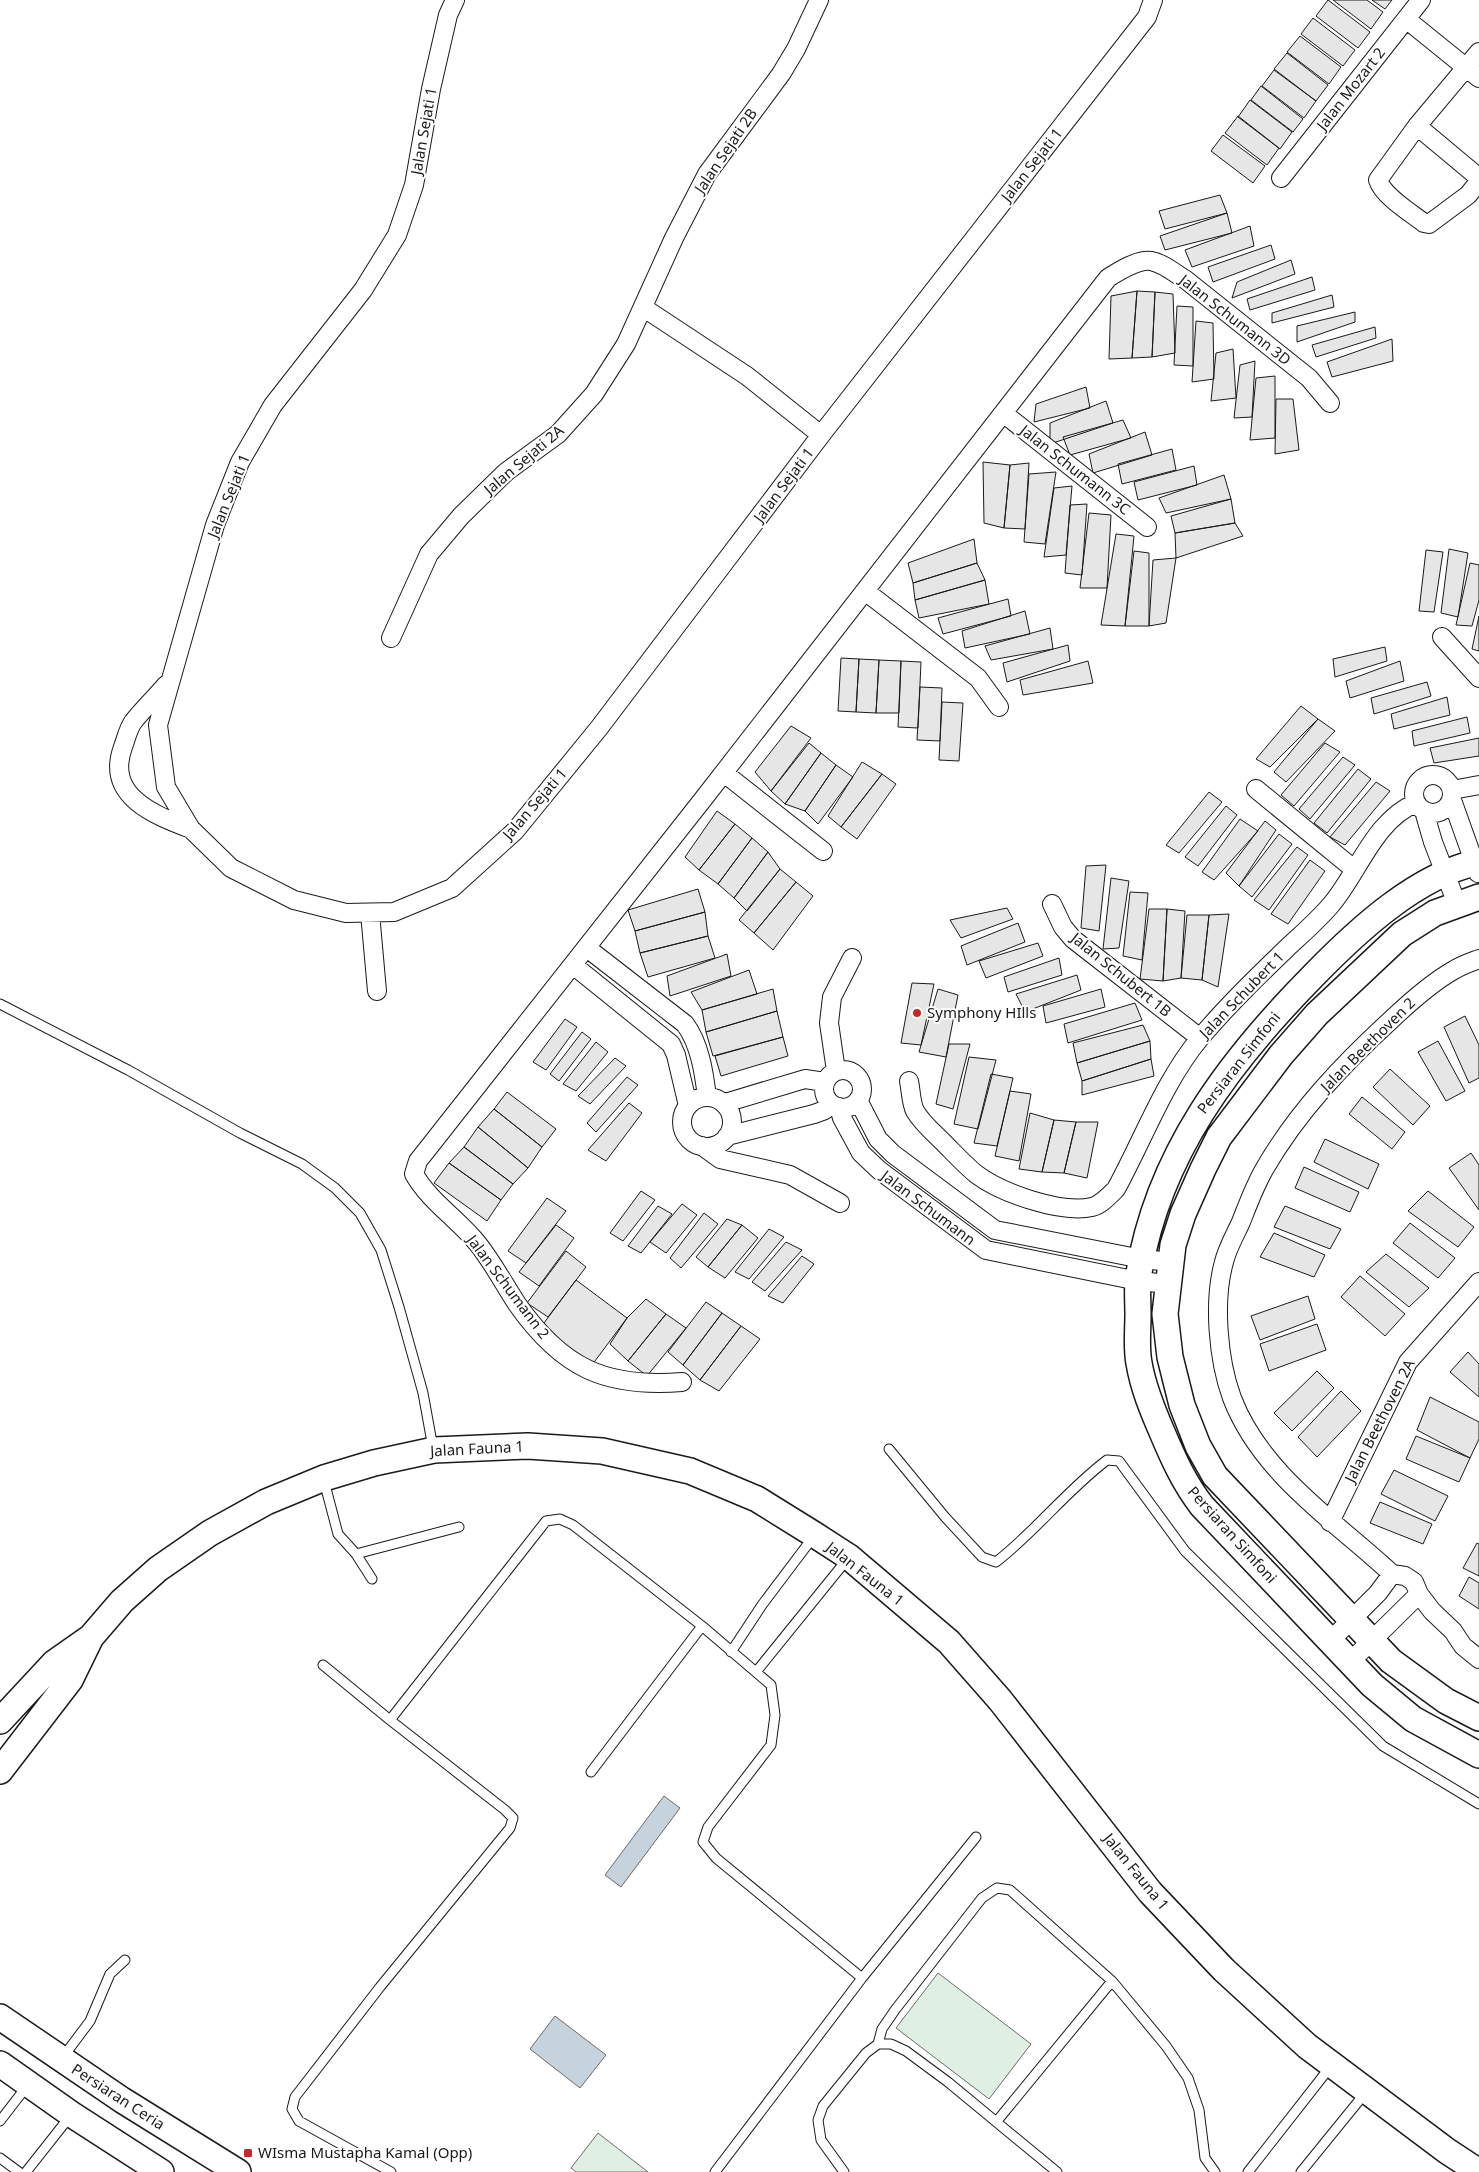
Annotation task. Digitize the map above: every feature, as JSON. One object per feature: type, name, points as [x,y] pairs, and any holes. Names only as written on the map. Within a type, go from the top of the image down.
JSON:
[{"type":"street","name":"Jalan Sejati 1","points":[[455,0],[448,15],[431,89],[414,186],[397,235],[363,290],[273,405],[240,462],[216,525],[158,725],[166,786],[191,828],[230,868],[294,900],[346,913],[394,912],[452,888],[515,831],[599,728],[822,436],[1147,17],[1153,0]]},
{"type":"street","name":"Jalan Sejati 2B","points":[[644,308],[674,238],[707,174],[781,74],[796,49],[819,0]]},
{"type":"street","name":"Jalan Mozart 2","points":[[1281,178],[1420,0]]},
{"type":"street","points":[[1406,19],[1473,72]]},
{"type":"street","points":[[1417,126],[1477,176],[1478,183],[1468,195],[1429,224],[1424,223],[1387,193],[1380,186],[1378,180],[1417,126],[1473,72],[1479,52]]},
{"type":"street","name":"Jalan Schumann 3D","points":[[1003,413],[1108,278],[1127,266],[1151,261],[1186,280],[1310,378],[1330,403]]},
{"type":"street","points":[[644,308],[747,376],[822,436]]},
{"type":"street","name":"Jalan Sejati 2A","points":[[391,638],[429,554],[461,516],[493,484],[506,472],[558,434],[594,394],[626,344],[644,308]]},
{"type":"street","points":[[580,957],[1003,413]]},
{"type":"street","name":"Jalan Schumann 3C","points":[[1003,413],[1147,527]]},
{"type":"street","points":[[865,591],[978,678],[999,707]]},
{"type":"street","points":[[1442,637],[1479,678]]},
{"type":"street","points":[[170,681],[132,724],[118,760],[122,785],[135,802],[162,818],[191,828]]},
{"type":"street","points":[[724,773],[823,852]]},
{"type":"street","points":[[1468,900],[1445,873],[1420,807],[1414,798],[1419,781],[1430,775],[1442,777],[1450,785],[1478,866]]},
{"type":"street","points":[[1420,807],[1433,814],[1442,811],[1452,795],[1479,786]]},
{"type":"street","points":[[1256,789],[1355,870]]},
{"type":"street","name":"Jalan Schubert 1","points":[[909,1081],[914,1110],[923,1123],[976,1174],[994,1186],[1015,1195],[1049,1204],[1078,1208],[1094,1207],[1116,1189],[1162,1095],[1180,1065],[1200,1038],[1236,998],[1331,905],[1384,828],[1406,807],[1420,807]]},
{"type":"street","name":"Persiaran Simfoni","points":[[1478,866],[1445,873],[1380,914],[1324,965],[1283,1006],[1210,1097],[1190,1128],[1169,1172],[1147,1235],[1140,1270],[1139,1362],[1148,1400],[1176,1464],[1189,1489],[1202,1506],[1372,1685],[1412,1719],[1479,1755]]},
{"type":"street","name":"Persiaran Simfoni","points":[[1468,900],[1435,913],[1402,934],[1317,1014],[1281,1055],[1219,1137],[1183,1214],[1173,1244],[1165,1314],[1170,1357],[1182,1405],[1198,1446],[1216,1476],[1391,1661],[1446,1701],[1479,1718]]},
{"type":"street","name":"Jalan Schubert 1B","points":[[1052,904],[1064,927],[1073,939],[1200,1038]]},
{"type":"street","points":[[370,913],[377,991]]},
{"type":"street","points":[[580,957],[685,1024],[696,1044],[707,1097]]},
{"type":"street","points":[[580,957],[671,1044],[676,1055],[688,1106]]},
{"type":"street","name":"Jalan Schumann 2","points":[[580,957],[418,1161],[414,1174],[421,1187],[475,1240],[489,1258],[523,1312],[556,1349],[586,1369],[608,1378],[650,1385],[682,1382]]},
{"type":"street","name":"Jalan Schumann","points":[[852,958],[832,997],[829,1024],[830,1077],[824,1094],[835,1106],[861,1153],[879,1170],[986,1250],[1170,1273]]},
{"type":"street","name":"Jalan Beethoven 2","points":[[1479,959],[1439,979],[1370,1039],[1337,1072],[1284,1138],[1264,1170],[1224,1261],[1217,1316],[1225,1370],[1232,1397],[1257,1444],[1275,1466],[1330,1522],[1392,1574],[1405,1576],[1414,1582],[1419,1594],[1432,1611],[1453,1631],[1463,1646],[1479,1658]]},
{"type":"street","points":[[671,1044],[685,1024]]},
{"type":"street","name":"Jalan Schumann","points":[[725,1104],[805,1080],[830,1077],[849,1071],[859,1079],[862,1092],[858,1100],[878,1139],[901,1160],[995,1230],[1140,1270]]},
{"type":"street","points":[[727,1136],[732,1124],[732,1117],[725,1104],[719,1099],[707,1097],[697,1099],[688,1106],[682,1118],[682,1127],[685,1135],[691,1141],[702,1146],[720,1159],[790,1175],[840,1203]]},
{"type":"street","points":[[702,1146],[714,1146],[727,1136],[814,1114],[835,1106],[849,1107],[858,1100]]},
{"type":"street","name":"Jalan Beethoven 2A","points":[[1330,1522],[1408,1362],[1479,1282]]},
{"type":"street","name":"Jalan Fauna 1","points":[[0,1721],[54,1664],[91,1637],[122,1601],[158,1569],[210,1533],[266,1502],[324,1478],[374,1463],[434,1450],[528,1446],[602,1451],[690,1471],[757,1499],[815,1535],[849,1558],[949,1642],[1000,1700],[1150,1892],[1224,1970],[1307,2046],[1366,2092],[1479,2172]]},
{"type":"street","points":[[1330,1642],[1392,1574]]},
{"type":"street","points":[[1350,1662],[1419,1594]]},
{"type":"street","name":"Jalan Fauna 1","points":[[0,1771],[70,1680],[91,1637]]},
{"type":"street","name":"Persiaran Ceria","points":[[0,2017],[168,2130],[238,2172]]},
{"type":"street","points":[[0,2064],[71,2114],[161,2172]]},
{"type":"lane","points":[[0,1004],[128,1070],[240,1133],[302,1164],[335,1188],[360,1213],[381,1250],[399,1307],[423,1393],[434,1450]]},
{"type":"lane","points":[[888,1449],[945,1517],[982,1557],[996,1562],[1020,1544],[1090,1473],[1108,1460],[1119,1461],[1185,1551],[1383,1746],[1479,1804]]},
{"type":"lane","points":[[324,1478],[338,1534],[356,1554],[372,1579]]},
{"type":"lane","points":[[390,1720],[546,1521],[560,1519],[573,1525],[702,1626],[771,1686],[775,1715],[771,1745],[708,1827],[703,1842],[716,1858],[862,1978]]},
{"type":"lane","points":[[356,1554],[459,1527]]},
{"type":"lane","points":[[731,1652],[762,1605],[815,1535]]},
{"type":"lane","points":[[756,1672],[849,1558]]},
{"type":"lane","points":[[591,1772],[702,1626]]},
{"type":"lane","points":[[322,1665],[513,1818],[510,1828],[380,1987],[295,2096],[292,2109],[299,2121],[391,2172]]},
{"type":"lane","points":[[716,2172],[862,1978],[976,1837]]},
{"type":"lane","points":[[878,2044],[882,2028],[982,1898],[997,1888],[1010,1890],[1112,1980],[1166,2046],[1188,2078],[1200,2110],[1205,2158],[1215,2172]]},
{"type":"lane","points":[[61,2059],[90,2021],[110,1974],[125,1960]]},
{"type":"lane","points":[[997,2122],[1112,1980]]},
{"type":"lane","points":[[844,2172],[821,2140],[818,2120],[823,2106],[866,2053],[878,2044],[891,2044],[906,2051],[1057,2172]]},
{"type":"lane","points":[[1248,2172],[1332,2065]]},
{"type":"lane","points":[[0,2121],[29,2084]]},
{"type":"lane","points":[[1301,2172],[1366,2092]]},
{"type":"lane","points":[[26,2172],[71,2114]]},
{"type":"lane","points":[[0,2158],[19,2172]]},
{"type":"green space","points":[[938,1973],[1031,2044],[989,2099],[896,2028]]},
{"type":"green space","points":[[598,2133],[648,2172],[576,2172],[571,2168]]},
{"type":"shaded area","points":[[664,1796],[680,1808],[621,1887],[605,1875]]},
{"type":"shaded area","points":[[555,2016],[606,2055],[580,2088],[530,2049]]},
{"type":"building","points":[[1328,0],[1370,32],[1358,48],[1316,16]]},
{"type":"building","points":[[1333,0],[1367,0],[1383,12],[1371,29]]},
{"type":"building","points":[[1372,0],[1392,0],[1385,9]]},
{"type":"building","points":[[1313,18],[1355,50],[1343,66],[1301,34]]},
{"type":"building","points":[[1300,36],[1341,67],[1329,84],[1287,52]]},
{"type":"building","points":[[1287,53],[1328,85],[1316,101],[1274,69]]},
{"type":"building","points":[[1274,70],[1316,101],[1304,118],[1262,86]]},
{"type":"building","points":[[1261,86],[1303,119],[1293,132],[1251,100]]},
{"type":"building","points":[[1250,100],[1292,132],[1280,149],[1238,117]]},
{"type":"building","points":[[1238,116],[1279,148],[1267,165],[1225,133]]},
{"type":"building","points":[[1223,135],[1265,166],[1253,183],[1211,151]]},
{"type":"building","points":[[1220,195],[1227,213],[1165,229],[1159,211]]},
{"type":"building","points":[[1227,213],[1232,233],[1165,250],[1160,236]]},
{"type":"building","points":[[1250,226],[1254,246],[1192,267],[1185,250]]},
{"type":"building","points":[[1271,245],[1275,259],[1213,282],[1208,267]]},
{"type":"building","points":[[1291,260],[1295,274],[1232,298],[1237,282]]},
{"type":"building","points":[[1312,277],[1315,290],[1250,310],[1247,299]]},
{"type":"building","points":[[1137,291],[1155,292],[1152,357],[1132,358]]},
{"type":"building","points":[[1137,291],[1132,358],[1109,359],[1111,296]]},
{"type":"building","points":[[1155,292],[1173,294],[1175,353],[1152,357]]},
{"type":"building","points":[[1332,295],[1334,307],[1272,323],[1272,313]]},
{"type":"building","points":[[1177,306],[1193,307],[1193,366],[1174,365]]},
{"type":"building","points":[[1355,312],[1355,322],[1297,342],[1297,326]]},
{"type":"building","points":[[1196,321],[1213,323],[1214,379],[1192,382]]},
{"type":"building","points":[[1375,327],[1376,338],[1316,357],[1312,345]]},
{"type":"building","points":[[1392,339],[1393,361],[1332,377],[1327,362]]},
{"type":"building","points":[[1233,349],[1236,398],[1211,401],[1216,353]]},
{"type":"building","points":[[1255,361],[1252,417],[1234,418],[1240,365]]},
{"type":"building","points":[[1275,376],[1275,438],[1250,440],[1256,378]]},
{"type":"building","points":[[1086,387],[1090,408],[1034,422],[1036,404]]},
{"type":"building","points":[[1276,399],[1293,399],[1299,450],[1275,454]]},
{"type":"building","points":[[1106,401],[1113,423],[1050,444],[1050,423]]},
{"type":"building","points":[[1123,420],[1131,438],[1070,455],[1063,437]]},
{"type":"building","points":[[1145,432],[1152,455],[1093,473],[1089,454]]},
{"type":"building","points":[[1172,449],[1176,470],[1122,484],[1118,464]]},
{"type":"building","points":[[983,462],[1010,465],[1004,528],[984,523]]},
{"type":"building","points":[[1029,463],[1025,529],[1004,528],[1010,465]]},
{"type":"building","points":[[1194,466],[1197,485],[1138,500],[1134,482]]},
{"type":"building","points":[[1056,472],[1045,544],[1024,542],[1029,474]]},
{"type":"building","points":[[1224,475],[1231,499],[1166,513],[1159,498]]},
{"type":"building","points":[[1072,486],[1066,555],[1044,557],[1054,488]]},
{"type":"building","points":[[1231,499],[1235,523],[1175,533],[1171,516]]},
{"type":"building","points":[[1087,504],[1082,575],[1065,573],[1070,505]]},
{"type":"building","points":[[1089,513],[1111,515],[1107,588],[1080,588]]},
{"type":"building","points":[[1235,523],[1243,536],[1176,558],[1175,533]]},
{"type":"building","points":[[1116,534],[1134,536],[1125,626],[1101,625]]},
{"type":"building","points":[[974,539],[977,563],[913,583],[908,563]]},
{"type":"building","points":[[1449,549],[1468,553],[1458,617],[1441,613]]},
{"type":"building","points":[[1426,550],[1443,552],[1434,612],[1419,611]]},
{"type":"building","points":[[1134,551],[1149,553],[1149,626],[1125,626]]},
{"type":"building","points":[[1176,558],[1166,623],[1149,626],[1153,560]]},
{"type":"building","points":[[977,563],[985,580],[915,600],[913,583]]},
{"type":"building","points":[[1470,563],[1479,565],[1479,600],[1472,626],[1456,625]]},
{"type":"building","points":[[985,580],[989,604],[919,618],[915,600]]},
{"type":"building","points":[[1008,599],[1011,616],[943,634],[938,618]]},
{"type":"building","points":[[1025,611],[1030,634],[965,648],[962,631]]},
{"type":"building","points":[[1479,616],[1479,651],[1472,649]]},
{"type":"building","points":[[1050,628],[1053,649],[991,660],[985,646]]},
{"type":"building","points":[[1068,645],[1070,661],[1007,682],[1003,663]]},
{"type":"building","points":[[1385,647],[1387,661],[1335,677],[1333,659]]},
{"type":"building","points":[[841,658],[859,659],[856,712],[838,711]]},
{"type":"building","points":[[859,659],[879,660],[876,713],[856,712]]},
{"type":"building","points":[[879,660],[901,661],[899,713],[876,713]]},
{"type":"building","points":[[901,661],[921,662],[918,728],[898,727]]},
{"type":"building","points":[[1088,661],[1093,683],[1023,695],[1020,680]]},
{"type":"building","points":[[1400,661],[1404,681],[1350,698],[1346,681]]},
{"type":"building","points":[[1427,682],[1431,696],[1374,714],[1371,698]]},
{"type":"building","points":[[920,687],[942,688],[940,741],[917,740]]},
{"type":"building","points":[[1447,697],[1450,715],[1394,729],[1391,714]]},
{"type":"building","points":[[942,702],[963,703],[959,761],[939,760]]},
{"type":"building","points":[[1301,706],[1318,719],[1270,767],[1256,759]]},
{"type":"building","points":[[1467,717],[1470,733],[1414,746],[1412,731]]},
{"type":"building","points":[[1318,719],[1335,731],[1286,782],[1274,772]]},
{"type":"building","points":[[791,726],[811,738],[771,791],[755,772]]},
{"type":"building","points":[[1479,738],[1479,756],[1434,763],[1430,748]]},
{"type":"building","points":[[809,743],[821,753],[785,804],[771,791]]},
{"type":"building","points":[[1325,743],[1340,752],[1294,806],[1281,795]]},
{"type":"building","points":[[821,753],[836,765],[805,811],[785,804]]},
{"type":"building","points":[[1343,757],[1355,765],[1310,819],[1299,809]]},
{"type":"building","points":[[862,762],[882,774],[841,827],[828,816]]},
{"type":"building","points":[[836,765],[853,777],[818,824],[805,811]]},
{"type":"building","points":[[1358,769],[1371,779],[1327,833],[1314,823]]},
{"type":"building","points":[[882,774],[896,784],[857,839],[841,827]]},
{"type":"building","points":[[1376,782],[1390,791],[1345,845],[1330,837]]},
{"type":"building","points":[[1209,792],[1222,802],[1179,853],[1166,845]]},
{"type":"building","points":[[1226,806],[1237,815],[1198,866],[1185,857]]},
{"type":"building","points":[[717,811],[735,824],[699,870],[685,857]]},
{"type":"building","points":[[1240,819],[1258,831],[1214,880],[1202,872]]},
{"type":"building","points":[[1265,821],[1276,830],[1239,886],[1226,873]]},
{"type":"building","points":[[735,824],[752,838],[718,884],[699,870]]},
{"type":"building","points":[[1279,834],[1292,844],[1252,897],[1239,886]]},
{"type":"building","points":[[752,838],[768,852],[734,898],[718,884]]},
{"type":"building","points":[[1297,847],[1308,855],[1269,910],[1254,900]]},
{"type":"building","points":[[768,852],[780,869],[747,911],[734,898]]},
{"type":"building","points":[[1310,860],[1325,871],[1288,924],[1271,914]]},
{"type":"building","points":[[1106,865],[1099,931],[1081,928],[1086,866]]},
{"type":"building","points":[[780,869],[796,882],[754,933],[739,920]]},
{"type":"building","points":[[1111,878],[1129,881],[1119,948],[1103,949]]},
{"type":"building","points":[[796,882],[813,896],[773,950],[754,933]]},
{"type":"building","points":[[698,889],[705,912],[635,931],[628,910]]},
{"type":"building","points":[[1130,892],[1148,893],[1142,960],[1123,956]]},
{"type":"building","points":[[1007,908],[1013,919],[961,938],[950,920]]},
{"type":"building","points":[[1149,909],[1167,909],[1163,981],[1140,979]]},
{"type":"building","points":[[1167,909],[1185,911],[1181,978],[1163,981]]},
{"type":"building","points":[[705,912],[708,936],[640,953],[635,931]]},
{"type":"building","points":[[1229,914],[1218,987],[1202,980],[1209,915]]},
{"type":"building","points":[[1187,915],[1209,915],[1202,980],[1181,978]]},
{"type":"building","points":[[1018,923],[1025,942],[967,965],[961,946]]},
{"type":"building","points":[[708,936],[715,958],[648,977],[640,953]]},
{"type":"building","points":[[1038,943],[1043,956],[986,978],[979,961]]},
{"type":"building","points":[[727,954],[731,976],[670,996],[667,976]]},
{"type":"building","points":[[1059,958],[1062,975],[1008,992],[1004,977]]},
{"type":"building","points":[[749,970],[757,994],[702,1010],[691,992]]},
{"type":"building","points":[[1077,975],[1081,990],[1025,1012],[1016,994]]},
{"type":"building","name":"Symphony HIlls","points":[[912,983],[934,984],[921,1045],[901,1043]]},
{"type":"building","points":[[773,989],[777,1011],[706,1032],[702,1010]]},
{"type":"building","points":[[938,989],[958,995],[946,1057],[919,1052]]},
{"type":"building","points":[[1101,989],[1105,1007],[1046,1023],[1043,1006]]},
{"type":"building","points":[[1135,1003],[1142,1020],[1068,1043],[1064,1024]]},
{"type":"building","points":[[777,1011],[783,1037],[713,1056],[706,1032]]},
{"type":"building","points":[[1465,1016],[1479,1045],[1479,1078],[1469,1083],[1444,1027]]},
{"type":"building","points":[[565,1019],[577,1027],[546,1070],[533,1062]]},
{"type":"building","points":[[1143,1025],[1150,1041],[1077,1063],[1073,1043]]},
{"type":"building","points":[[582,1032],[591,1039],[559,1081],[550,1074]]},
{"type":"building","points":[[783,1037],[788,1056],[721,1076],[715,1056]]},
{"type":"building","points":[[1150,1041],[1151,1059],[1082,1081],[1077,1063]]},
{"type":"building","points":[[1438,1041],[1465,1091],[1446,1101],[1418,1052]]},
{"type":"building","points":[[596,1042],[608,1052],[576,1091],[563,1084]]},
{"type":"building","points":[[949,1044],[970,1044],[953,1109],[936,1104]]},
{"type":"building","points":[[969,1057],[996,1060],[978,1129],[954,1124]]},
{"type":"building","points":[[615,1058],[626,1066],[590,1104],[578,1096]]},
{"type":"building","points":[[1151,1059],[1154,1076],[1082,1095],[1082,1081]]},
{"type":"building","points":[[1390,1069],[1430,1106],[1413,1125],[1373,1087]]},
{"type":"building","points":[[991,1074],[1013,1078],[997,1146],[974,1143]]},
{"type":"building","points":[[627,1077],[638,1085],[596,1132],[587,1123]]},
{"type":"building","points":[[1010,1091],[1031,1094],[1019,1161],[995,1156]]},
{"type":"building","points":[[507,1092],[556,1129],[542,1147],[494,1109]]},
{"type":"building","points":[[1362,1097],[1405,1132],[1392,1149],[1349,1114]]},
{"type":"building","points":[[629,1103],[642,1113],[606,1161],[588,1150]]},
{"type":"building","points":[[494,1109],[542,1147],[528,1168],[478,1127]]},
{"type":"building","points":[[1030,1113],[1054,1120],[1042,1172],[1019,1169]]},
{"type":"building","points":[[1054,1120],[1076,1122],[1064,1173],[1042,1172]]},
{"type":"building","points":[[1076,1122],[1098,1122],[1087,1178],[1064,1173]]},
{"type":"building","points":[[478,1127],[528,1168],[513,1184],[464,1147]]},
{"type":"building","points":[[1325,1139],[1379,1164],[1368,1189],[1314,1162]]},
{"type":"building","points":[[464,1147],[513,1184],[501,1200],[449,1163]]},
{"type":"building","points":[[1471,1153],[1479,1165],[1479,1210],[1449,1168]]},
{"type":"building","points":[[449,1163],[501,1200],[487,1221],[434,1183]]},
{"type":"building","points":[[1304,1167],[1359,1192],[1350,1212],[1295,1188]]},
{"type":"building","points":[[641,1191],[655,1200],[623,1241],[610,1233]]},
{"type":"building","points":[[1428,1191],[1474,1227],[1458,1247],[1408,1211]]},
{"type":"building","points":[[547,1198],[566,1211],[526,1263],[508,1251]]},
{"type":"building","points":[[682,1204],[697,1215],[666,1253],[650,1242]]},
{"type":"building","points":[[658,1206],[672,1214],[641,1253],[628,1246]]},
{"type":"building","points":[[1285,1206],[1341,1229],[1330,1249],[1274,1227]]},
{"type":"building","points":[[704,1213],[718,1224],[681,1268],[670,1258]]},
{"type":"building","points":[[727,1219],[742,1225],[708,1267],[696,1257]]},
{"type":"building","points":[[1410,1223],[1455,1258],[1438,1278],[1393,1243]]},
{"type":"building","points":[[556,1225],[574,1238],[539,1286],[519,1272]]},
{"type":"building","points":[[742,1225],[758,1238],[725,1278],[708,1267]]},
{"type":"building","points":[[769,1229],[784,1237],[749,1279],[735,1272]]},
{"type":"building","points":[[1274,1233],[1325,1255],[1314,1277],[1260,1257]]},
{"type":"building","points":[[786,1242],[802,1250],[765,1291],[752,1282]]},
{"type":"building","points":[[566,1251],[586,1267],[548,1317],[527,1303]]},
{"type":"building","points":[[1386,1254],[1429,1288],[1409,1307],[1366,1272]]},
{"type":"building","points":[[802,1256],[814,1264],[783,1303],[768,1296]]},
{"type":"building","points":[[1360,1276],[1405,1314],[1385,1336],[1341,1297]]},
{"type":"building","points":[[576,1280],[627,1318],[592,1365],[541,1327]]},
{"type":"building","points":[[1308,1296],[1315,1319],[1260,1340],[1251,1316]]},
{"type":"building","points":[[646,1299],[666,1314],[628,1361],[610,1344],[627,1318]]},
{"type":"building","points":[[706,1302],[722,1313],[683,1365],[668,1352]]},
{"type":"building","points":[[722,1313],[741,1326],[700,1380],[683,1365]]},
{"type":"building","points":[[666,1314],[686,1328],[647,1376],[628,1361]]},
{"type":"building","points":[[1317,1324],[1326,1350],[1269,1371],[1260,1344]]},
{"type":"building","points":[[741,1326],[760,1339],[719,1391],[700,1380]]},
{"type":"building","points":[[1468,1352],[1479,1364],[1479,1397],[1450,1372]]},
{"type":"building","points":[[1317,1371],[1334,1388],[1292,1431],[1274,1413]]},
{"type":"building","points":[[1341,1391],[1361,1411],[1317,1457],[1298,1437]]},
{"type":"building","points":[[1430,1397],[1479,1422],[1479,1439],[1470,1458],[1417,1430]]},
{"type":"building","points":[[1416,1436],[1470,1458],[1459,1482],[1406,1459]]},
{"type":"building","points":[[1394,1470],[1448,1496],[1435,1521],[1381,1494]]},
{"type":"building","points":[[1380,1502],[1432,1524],[1423,1544],[1370,1523]]},
{"type":"building","points":[[1477,1543],[1479,1544],[1479,1576],[1463,1568]]},
{"type":"building","points":[[1469,1577],[1479,1583],[1479,1609],[1459,1596]]},
{"type":"place","name":"Symphony HIlls","points":[[917,1013]]},
{"type":"place","name":"WIsma Mustapha Kamal (Opp)","points":[[248,2153]]}]
